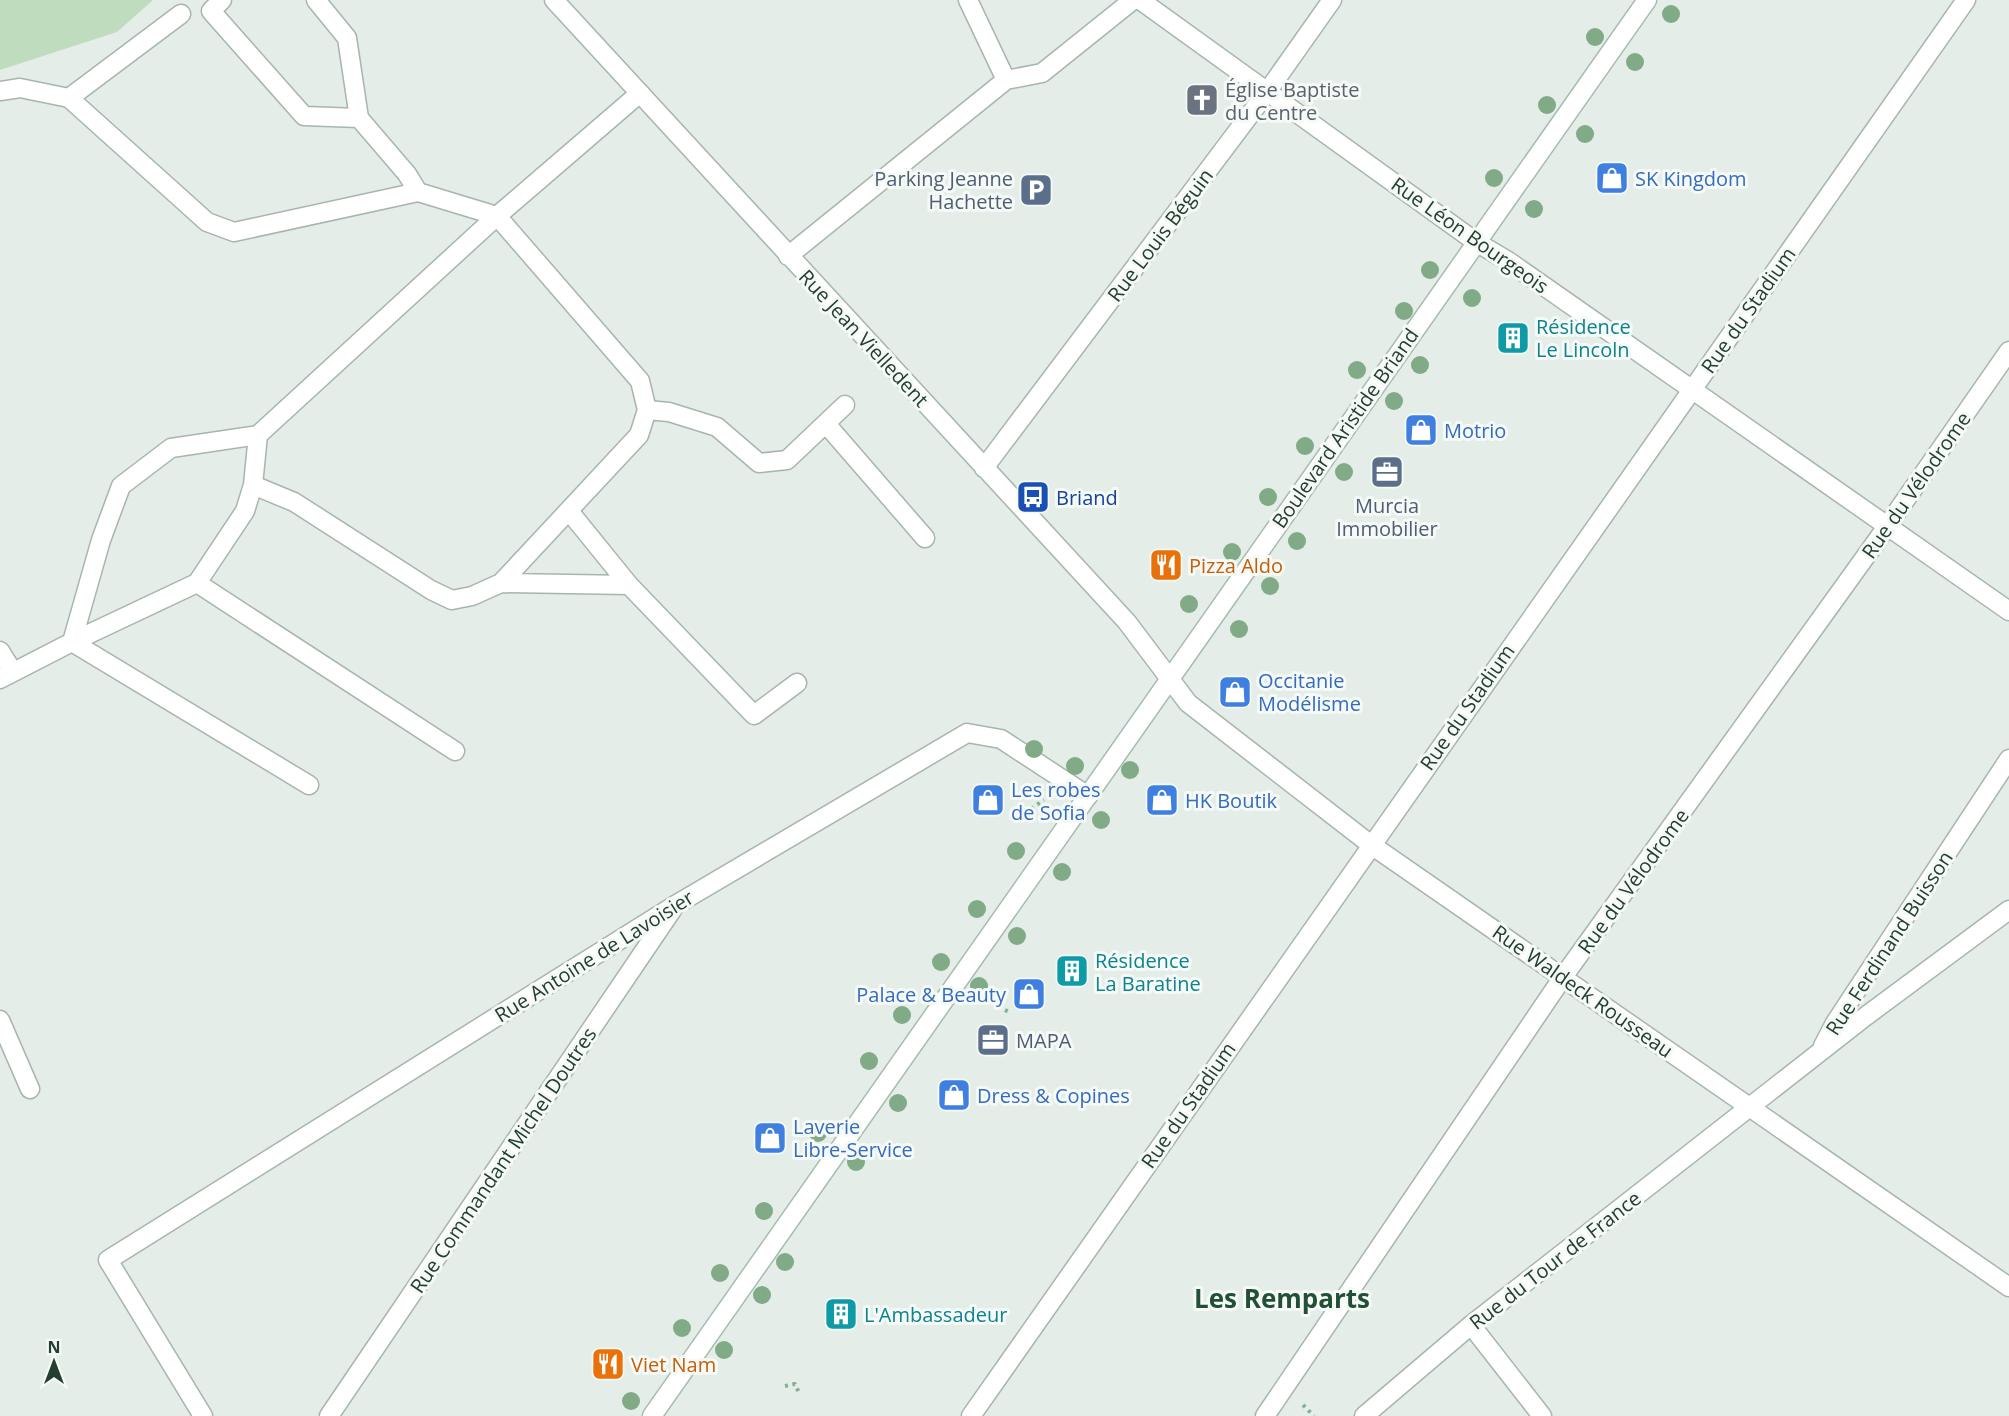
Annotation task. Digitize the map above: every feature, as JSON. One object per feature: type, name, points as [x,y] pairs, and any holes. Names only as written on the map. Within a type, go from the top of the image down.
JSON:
[{"type":"street","points":[[222,0],[211,11],[304,116],[359,118]]},
{"type":"street","points":[[316,0],[347,38],[359,118],[407,174],[418,192]]},
{"type":"street","name":"Rue Jean Vielledent","points":[[554,0],[1127,622],[1171,678]]},
{"type":"street","points":[[968,0],[1006,80]]},
{"type":"street","points":[[788,256],[1006,80],[1042,73],[1132,0]]},
{"type":"street","name":"Rue Léon Bourgeois","points":[[1140,0],[1476,242],[1508,261],[2009,611]]},
{"type":"street","name":"Rue Louis Béguin","points":[[984,468],[1267,92],[1332,0]]},
{"type":"street","name":"Boulevard Aristide Briand","points":[[652,1416],[1647,0]]},
{"type":"street","name":"Rue du Stadium","points":[[971,1416],[1370,844],[1966,0]]},
{"type":"street","points":[[69,98],[181,14]]},
{"type":"street","points":[[0,91],[20,88],[69,98],[207,222],[234,232],[418,192],[497,216],[640,381],[647,410],[639,435],[501,583],[472,596],[452,600],[431,590],[294,502],[253,485]]},
{"type":"street","points":[[72,642],[101,540],[121,486],[171,448],[258,435],[497,216],[640,93]]},
{"type":"street","name":"Rue du Vélodrome","points":[[1272,1413],[1563,977],[1888,527],[2009,351]]},
{"type":"street","points":[[647,410],[669,412],[717,427],[759,463],[787,460],[845,405]]},
{"type":"street","points":[[827,424],[926,538]]},
{"type":"street","points":[[0,651],[7,676],[72,642],[197,583],[245,511],[253,485],[258,435]]},
{"type":"street","points":[[569,511],[629,585],[754,715],[797,683]]},
{"type":"street","points":[[197,583],[455,751]]},
{"type":"street","points":[[501,583],[629,585]]},
{"type":"street","points":[[72,642],[309,785]]},
{"type":"street","name":"Rue Waldeck Rousseau","points":[[1171,678],[1188,704],[1370,844],[2009,1287]]},
{"type":"street","name":"Rue Antoine de Lavoisier","points":[[203,1416],[108,1260],[677,904],[967,733],[1001,739],[1088,796]]},
{"type":"street","name":"Rue Ferdinand Buisson","points":[[1750,1108],[1819,1053],[1835,1023],[2009,759]]},
{"type":"street","name":"Rue Commandant Michel Doutres","points":[[328,1416],[677,904]]},
{"type":"street","points":[[1819,1053],[2009,910]]},
{"type":"street","points":[[0,1020],[30,1089]]},
{"type":"street","name":"Rue du Tour de France","points":[[1364,1416],[1471,1325],[1750,1108]]},
{"type":"street","points":[[1471,1325],[1542,1416]]},
{"type":"path","points":[[1025,813],[1045,800]]},
{"type":"path","points":[[785,1386],[795,1384],[800,1395]]},
{"type":"green space","points":[[0,0],[153,0],[117,32],[0,70]]},
{"type":"place","name":"Église Baptiste du Centre","points":[[1202,100]]},
{"type":"place","name":"SK Kingdom","points":[[1612,178]]},
{"type":"place","name":"Parking Jeanne Hachette","points":[[1036,190]]},
{"type":"place","name":"Résidence Le Lincoln","points":[[1513,338]]},
{"type":"place","name":"Motrio","points":[[1421,430]]},
{"type":"place","name":"Murcia Immobilier","points":[[1387,472]]},
{"type":"place","name":"Briand","points":[[1033,497]]},
{"type":"place","name":"Pizza Aldo","points":[[1166,565]]},
{"type":"place","name":"Occitanie Modélisme","points":[[1235,692]]},
{"type":"place","name":"Les robes de Sofia","points":[[988,800]]},
{"type":"place","name":"HK Boutik","points":[[1162,800]]},
{"type":"place","name":"Résidence La Baratine","points":[[1072,971]]},
{"type":"place","name":"Palace & Beauty","points":[[1029,994]]},
{"type":"place","name":"MAPA","points":[[993,1040]]},
{"type":"place","name":"Dress & Copines","points":[[954,1095]]},
{"type":"place","name":"Laverie Libre-Service","points":[[770,1138]]},
{"type":"place","name":"L'Ambassadeur","points":[[841,1314]]},
{"type":"place","name":"Viet Nam","points":[[608,1364]]},
{"type":"district","name":"Les Remparts","points":[[1282,1298]]}]
